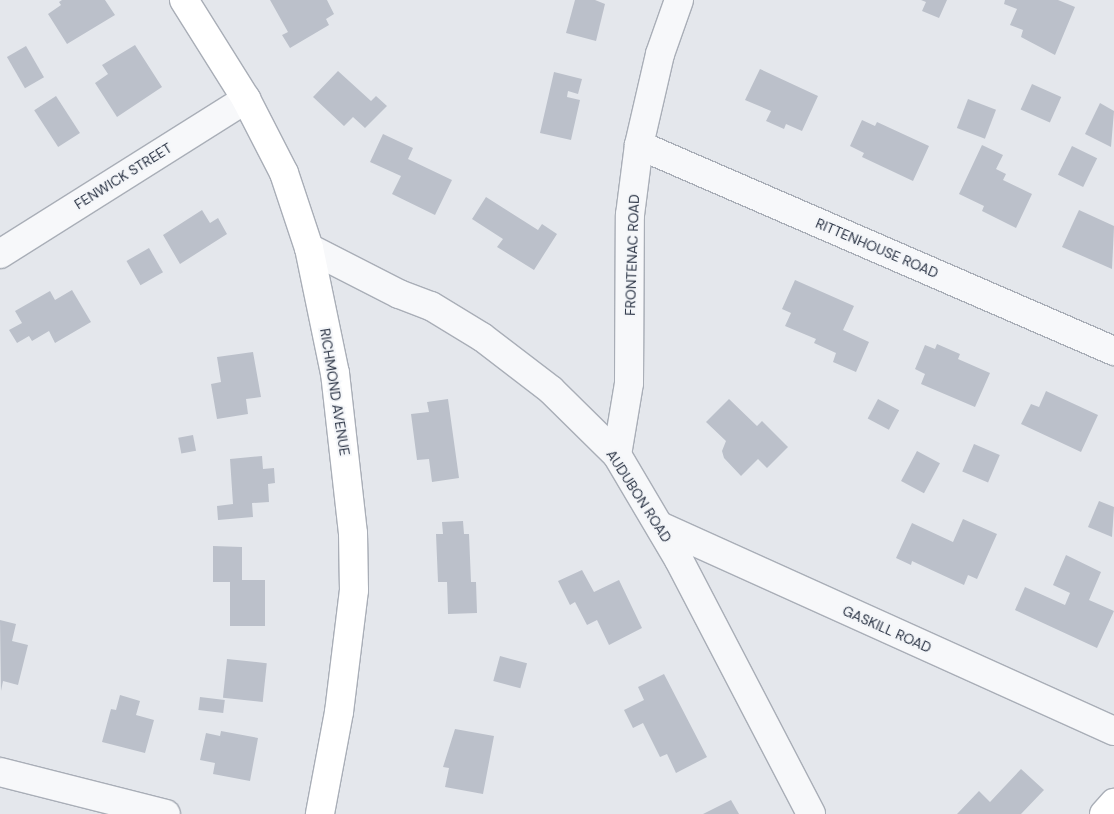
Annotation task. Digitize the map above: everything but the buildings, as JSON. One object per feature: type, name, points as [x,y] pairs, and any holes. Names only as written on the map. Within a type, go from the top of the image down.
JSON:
[{"type":"street","name":"RICHMOND AVENUE","points":[[184,0],[246,98],[284,173],[309,248],[336,382],[353,533],[354,590],[339,712],[320,814]]},
{"type":"street","name":"FRONTENAC ROAD","points":[[617,455],[629,383],[630,216],[639,145],[660,54],[678,0]]},
{"type":"street","name":"FENWICK STREET","points":[[0,254],[246,98]]},
{"type":"street","name":"RITTENHOUSE ROAD","points":[[639,145],[1114,351]]},
{"type":"street","name":"AUDUBON ROAD","points":[[309,248],[399,294],[431,306],[482,337],[551,390],[617,455],[660,526],[811,814]]},
{"type":"street","name":"GASKILL ROAD","points":[[660,526],[1114,731]]},
{"type":"street","points":[[0,772],[166,814]]},
{"type":"street","points":[[1104,814],[1114,803]]}]
